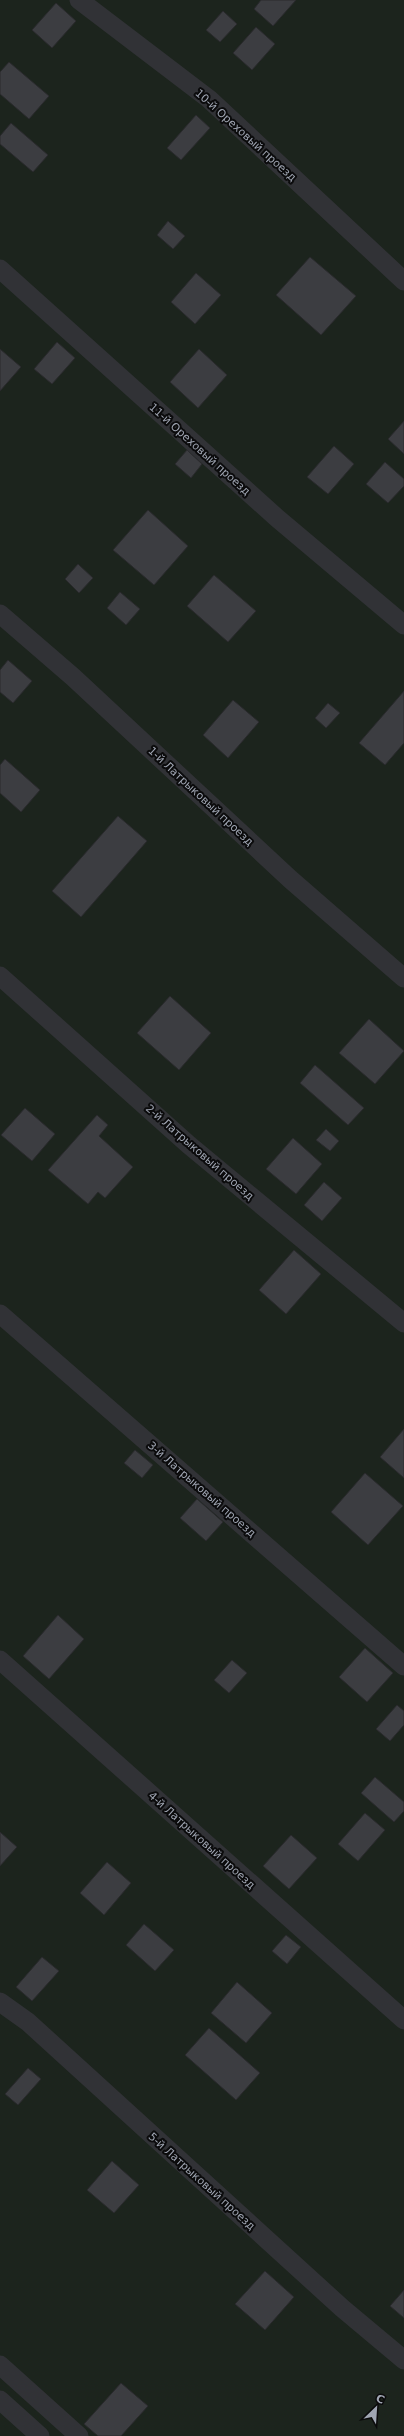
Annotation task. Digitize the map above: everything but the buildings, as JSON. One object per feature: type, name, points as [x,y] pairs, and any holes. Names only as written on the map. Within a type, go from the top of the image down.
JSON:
[{"type":"lane","name":"10-й Ореховый проезд","points":[[79,0],[209,99],[404,281]]},
{"type":"lane","name":"11-й Ореховый проезд","points":[[0,269],[277,518],[404,625]]},
{"type":"lane","name":"1-й Латрыковый проезд","points":[[0,614],[73,677],[290,879],[404,978]]},
{"type":"lane","name":"2-й Латрыковый проезд","points":[[0,976],[189,1145],[404,1323]]},
{"type":"lane","name":"3-й Латрыковый проезд","points":[[0,1314],[404,1666]]},
{"type":"lane","name":"4-й Латрыковый проезд","points":[[0,1660],[404,2020]]},
{"type":"lane","name":"5-й Латрыковый проезд","points":[[0,2002],[28,2022],[342,2308],[404,2360]]},
{"type":"lane","points":[[0,2365],[79,2436]]},
{"type":"lane","points":[[0,2400],[40,2436]]},
{"type":"shaded area","points":[[0,0],[404,0],[404,2436],[0,2436]]}]
